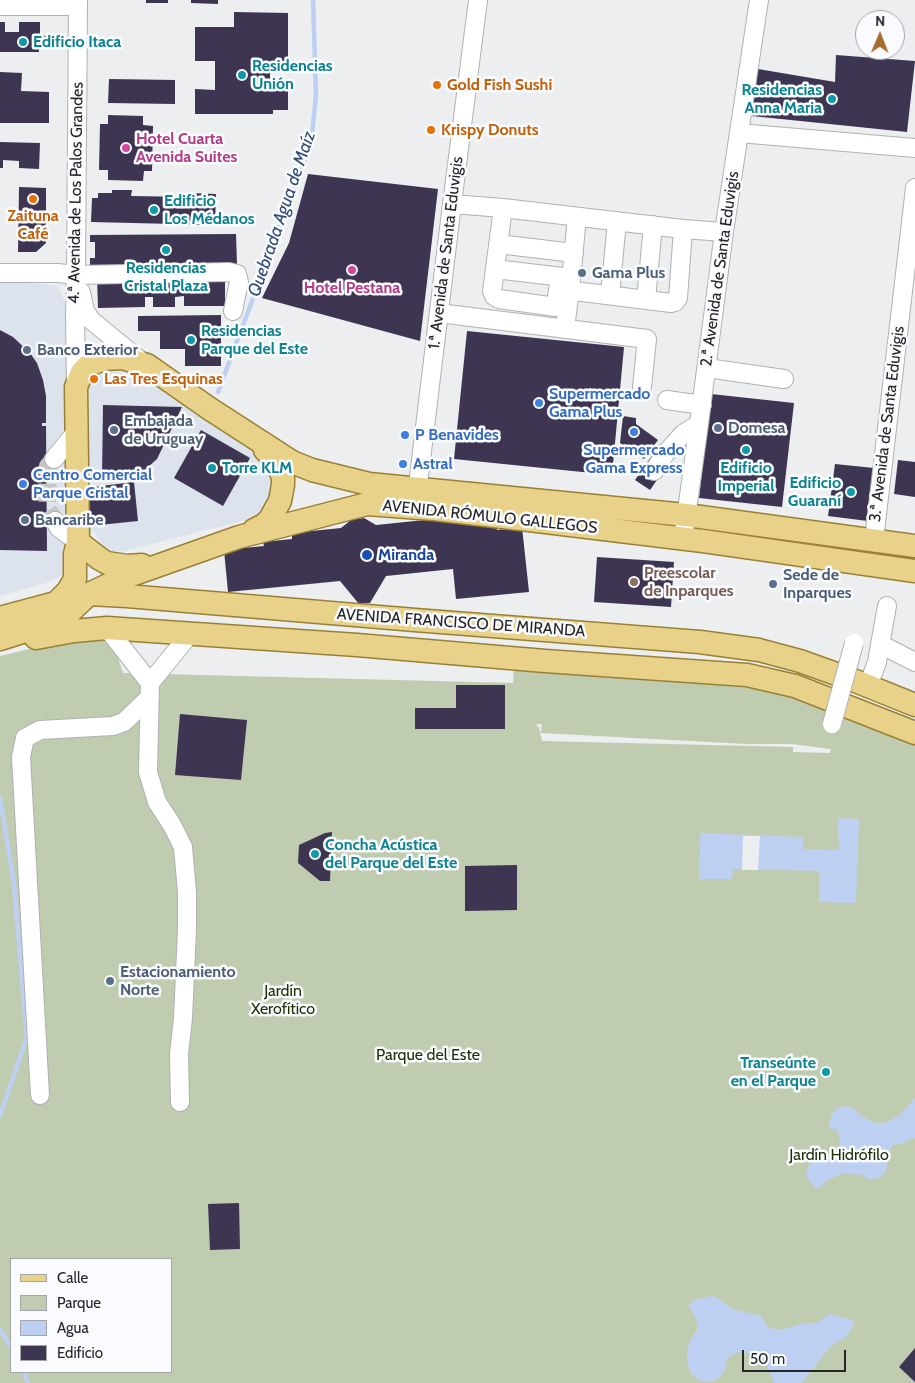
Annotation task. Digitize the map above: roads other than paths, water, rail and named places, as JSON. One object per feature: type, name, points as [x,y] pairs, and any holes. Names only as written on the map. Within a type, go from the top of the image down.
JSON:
[{"type":"main road","name":"4.ª Avenida de Los Palos Grandes","points":[[56,602],[68,591],[75,579],[75,554],[78,542],[76,387],[82,372],[89,365],[104,358],[122,358],[147,365]]},
{"type":"main road","name":"AVENIDA RÓMULO GALLEGOS","points":[[147,365],[244,432],[292,462],[312,470],[416,498],[915,571]]},
{"type":"main road","points":[[239,537],[270,520],[280,501],[284,485],[276,461],[244,432]]},
{"type":"main road","name":"AVENIDA RÓMULO GALLEGOS","points":[[0,639],[51,623],[71,611],[89,594],[123,578],[239,537],[367,504],[416,498],[686,515],[915,546]]},
{"type":"main road","points":[[78,542],[107,563],[121,566],[137,566],[183,556]]},
{"type":"main road","points":[[174,599],[166,592],[164,579],[168,569],[183,556]]},
{"type":"main road","name":"AVENIDA FRANCISCO DE MIRANDA","points":[[0,618],[89,594],[174,599],[700,642],[759,650],[800,661],[915,705]]},
{"type":"main road","name":"AVENIDA FRANCISCO DE MIRANDA","points":[[0,644],[74,631],[107,628],[747,675],[795,686],[915,733]]},
{"type":"street","name":"1.ª Avenida de Santa Eduvigis","points":[[416,498],[478,0]]},
{"type":"street","name":"2.ª Avenida de Santa Eduvigis","points":[[683,538],[724,232],[759,0]]},
{"type":"street","points":[[0,6],[78,3]]},
{"type":"street","name":"4.ª Avenida de Los Palos Grandes","points":[[76,387],[78,3]]},
{"type":"street","points":[[739,134],[915,148]]},
{"type":"street","name":"3.ª Avenida de Santa Eduvigis","points":[[874,540],[915,188]]},
{"type":"street","points":[[452,204],[724,232]]},
{"type":"street","points":[[503,208],[492,291],[494,296],[499,299],[556,307],[558,289],[571,284]]},
{"type":"street","points":[[565,328],[578,217]]},
{"type":"street","points":[[610,295],[617,221]]},
{"type":"street","points":[[646,300],[653,225]]},
{"type":"street","points":[[495,269],[571,284],[610,295],[671,303],[675,302],[678,298],[682,229]]},
{"type":"street","points":[[498,244],[574,253]]},
{"type":"street","points":[[0,273],[58,273],[76,275],[229,272],[237,274],[239,282],[233,311]]},
{"type":"street","points":[[76,275],[85,311],[91,320],[147,365]]},
{"type":"street","points":[[439,313],[647,339],[642,387]]},
{"type":"street","points":[[707,368],[784,379]]},
{"type":"street","points":[[667,400],[702,405]]},
{"type":"street","points":[[654,471],[665,454],[683,434],[699,424]]},
{"type":"street","points":[[54,459],[76,432]]},
{"type":"street","points":[[55,521],[59,528],[78,542]]},
{"type":"street","points":[[868,686],[877,662],[887,606]]},
{"type":"street","points":[[107,628],[150,690],[148,772],[157,802],[183,847],[187,892],[183,1018],[179,1054],[180,1102]]},
{"type":"street","points":[[40,1095],[21,756],[26,738],[40,730],[113,726],[124,722],[150,690],[190,634]]},
{"type":"street","points":[[832,724],[854,643]]},
{"type":"street","points":[[880,644],[915,662]]},
{"type":"water","points":[[838,818],[859,819],[856,903],[819,902],[819,871],[733,869],[732,879],[699,879],[700,833],[803,837],[803,849],[839,850]]},
{"type":"water","points":[[915,1098],[915,1138],[893,1145],[888,1154],[886,1172],[884,1174],[876,1179],[869,1179],[862,1175],[843,1173],[826,1181],[816,1189],[806,1174],[809,1164],[819,1154],[831,1156],[840,1147],[839,1133],[835,1129],[828,1128],[832,1114],[837,1108],[846,1106],[855,1109],[870,1121],[878,1123],[887,1122],[900,1115]]},
{"type":"water","points":[[713,1296],[733,1309],[761,1316],[767,1326],[776,1330],[800,1324],[817,1323],[829,1314],[854,1320],[853,1327],[847,1336],[829,1348],[802,1383],[774,1383],[765,1362],[756,1355],[741,1352],[731,1355],[727,1360],[724,1372],[717,1380],[707,1382],[698,1380],[690,1372],[687,1360],[690,1341],[697,1330],[697,1321],[688,1306],[693,1300]]},
{"type":"waterway","name":"Quebrada Agua de Maíz","points":[[218,392],[307,154],[312,135],[316,95],[313,0]]},
{"type":"waterway","points":[[0,797],[14,884],[27,1037],[0,1116]]},
{"type":"waterway","points":[[0,1329],[10,1346]]},
{"type":"waterway","points":[[24,1373],[28,1383]]},
{"type":"tunnel","points":[[54,459],[48,466],[47,509],[55,521]]},
{"type":"place","name":"Edificio Itaca","points":[[23,42]]},
{"type":"place","name":"Residencias Unión","points":[[242,75]]},
{"type":"place","name":"Gold Fish Sushi","points":[[437,85]]},
{"type":"place","name":"Residencias Anna Maria","points":[[832,99]]},
{"type":"place","name":"Krispy Donuts","points":[[431,130]]},
{"type":"place","name":"Hotel Cuarta Avenida Suites","points":[[126,148]]},
{"type":"place","name":"Zaituna Café","points":[[33,199]]},
{"type":"place","name":"Edificio Los Médanos","points":[[154,210]]},
{"type":"place","name":"Residencias Cristal Plaza","points":[[166,250]]},
{"type":"place","name":"Hotel Pestana","points":[[352,270]]},
{"type":"place","name":"Gama Plus","points":[[582,273]]},
{"type":"place","name":"Residencias Parque del Este","points":[[191,340]]},
{"type":"place","name":"Banco Exterior","points":[[27,350]]},
{"type":"place","name":"Las Tres Esquinas","points":[[94,379]]},
{"type":"place","name":"Supermercado Gama Plus","points":[[539,403]]},
{"type":"place","name":"Domesa","points":[[718,428]]},
{"type":"place","name":"Embajada de Uruguay","points":[[114,430]]},
{"type":"place","name":"Supermercado Gama Express","points":[[634,432]]},
{"type":"place","name":"P Benavides","points":[[405,435]]},
{"type":"place","name":"Edificio Imperial","points":[[746,450]]},
{"type":"place","name":"Astral","points":[[403,464]]},
{"type":"place","name":"Torre KLM","points":[[212,468]]},
{"type":"place","name":"Centro Comercial Parque Cristal","points":[[23,484]]},
{"type":"place","name":"Edificio Guaraní","points":[[851,492]]},
{"type":"place","name":"Bancaribe","points":[[25,520]]},
{"type":"place","name":"Miranda","points":[[367,555]]},
{"type":"place","name":"Preescolar de Inparques","points":[[634,582]]},
{"type":"place","name":"Sede de Inparques","points":[[773,584]]},
{"type":"place","name":"Concha Acústica del Parque del Este","points":[[315,854]]},
{"type":"place","name":"Estacionamiento Norte","points":[[110,981]]},
{"type":"place","name":"Transeúnte en el Parque","points":[[826,1072]]},
{"type":"park label","name":"Jardín Xerofítico","points":[[283,1000]]},
{"type":"park label","name":"Parque del Este","points":[[428,1055]]},
{"type":"park label","name":"Jardín Hidrófilo","points":[[839,1155]]}]
